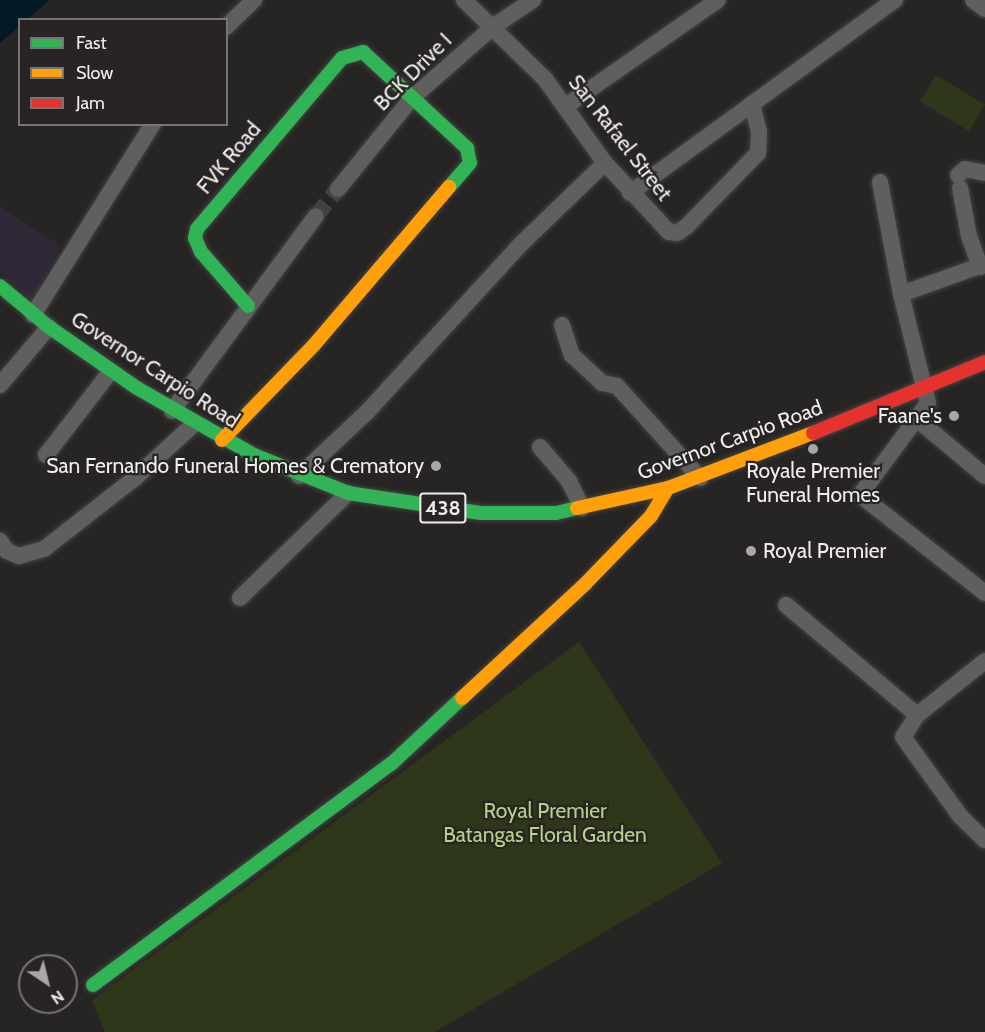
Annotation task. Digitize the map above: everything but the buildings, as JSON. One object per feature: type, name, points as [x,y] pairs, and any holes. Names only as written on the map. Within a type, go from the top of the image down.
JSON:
[{"type":"street","points":[[228,25],[254,0]]},
{"type":"street","name":"San Rafael Street","points":[[464,0],[494,26],[545,79],[566,106],[604,164],[669,232],[677,233],[686,227],[758,153],[759,132],[752,104]]},
{"type":"street","name":"BCK Drive I","points":[[338,189],[412,98],[494,26],[533,0]]},
{"type":"street","points":[[566,106],[718,0]]},
{"type":"street","points":[[973,0],[985,9]]},
{"type":"street","points":[[630,193],[890,1]]},
{"type":"street","name":"FVK Road","points":[[248,306],[201,252],[195,238],[197,229],[332,67],[342,58],[363,52],[412,98]]},
{"type":"street","points":[[222,441],[314,345],[466,170],[471,156],[467,148],[412,98]]},
{"type":"street","points":[[33,315],[152,126]]},
{"type":"street","points":[[299,476],[375,404],[520,245],[604,164]]},
{"type":"street","points":[[901,294],[982,265],[969,236],[959,182],[964,169],[985,172]]},
{"type":"street","points":[[880,182],[901,294],[926,387],[928,403],[918,420],[860,495],[985,593]]},
{"type":"street","points":[[172,411],[316,216]]},
{"type":"street","name":"Governor Carpio Road","points":[[0,286],[33,315],[111,371],[222,441],[299,476],[348,493],[481,513],[556,513],[668,488],[700,478],[985,362]]},
{"type":"street","points":[[562,325],[572,355],[602,383],[617,386],[700,478]]},
{"type":"street","points":[[0,385],[49,327]]},
{"type":"street","points":[[46,454],[111,371]]},
{"type":"street","points":[[918,420],[985,476]]},
{"type":"street","points":[[0,541],[7,551],[19,556],[44,549],[136,477],[194,424]]},
{"type":"street","points":[[540,447],[569,481],[582,508]]},
{"type":"street","points":[[93,986],[391,764],[585,584],[651,516],[668,488]]},
{"type":"street","points":[[240,598],[348,493]]},
{"type":"street","points":[[786,605],[917,715]]},
{"type":"street","points":[[985,661],[917,715],[903,737],[961,817],[985,840]]},
{"type":"shaded area","points":[[0,207],[61,246],[32,300],[0,273]]},
{"type":"green space","points":[[936,75],[985,104],[969,131],[920,102]]},
{"type":"green space","name":"Royal Premier Batangas Floral Garden","points":[[579,642],[722,863],[435,1032],[105,1032],[92,1000]]},
{"type":"water","points":[[0,0],[50,0],[29,18],[18,18],[18,28],[0,43]]},
{"type":"tunnel","points":[[316,216],[338,189]]},
{"type":"traffic: fast","points":[[248,306],[201,252],[195,238],[197,229],[342,58],[363,52],[467,148],[470,163],[449,187]]},
{"type":"traffic: fast","points":[[0,286],[49,327],[137,388],[254,455],[348,493],[481,513],[556,513],[577,508]]},
{"type":"traffic: fast","points":[[93,985],[391,764],[462,698]]},
{"type":"traffic: slow","points":[[222,440],[314,345],[449,187]]},
{"type":"traffic: slow","points":[[577,508],[668,488],[813,433]]},
{"type":"traffic: slow","points":[[462,698],[585,584],[651,516],[668,488]]},
{"type":"traffic: jam","points":[[813,433],[985,362]]},
{"type":"place","name":"Faane's","points":[[954,416]]},
{"type":"place","name":"Royale Premier Funeral Homes","points":[[813,449]]},
{"type":"place","name":"San Fernando Funeral Homes & Crematory","points":[[436,466]]},
{"type":"place","name":"Royal Premier","points":[[751,551]]}]
